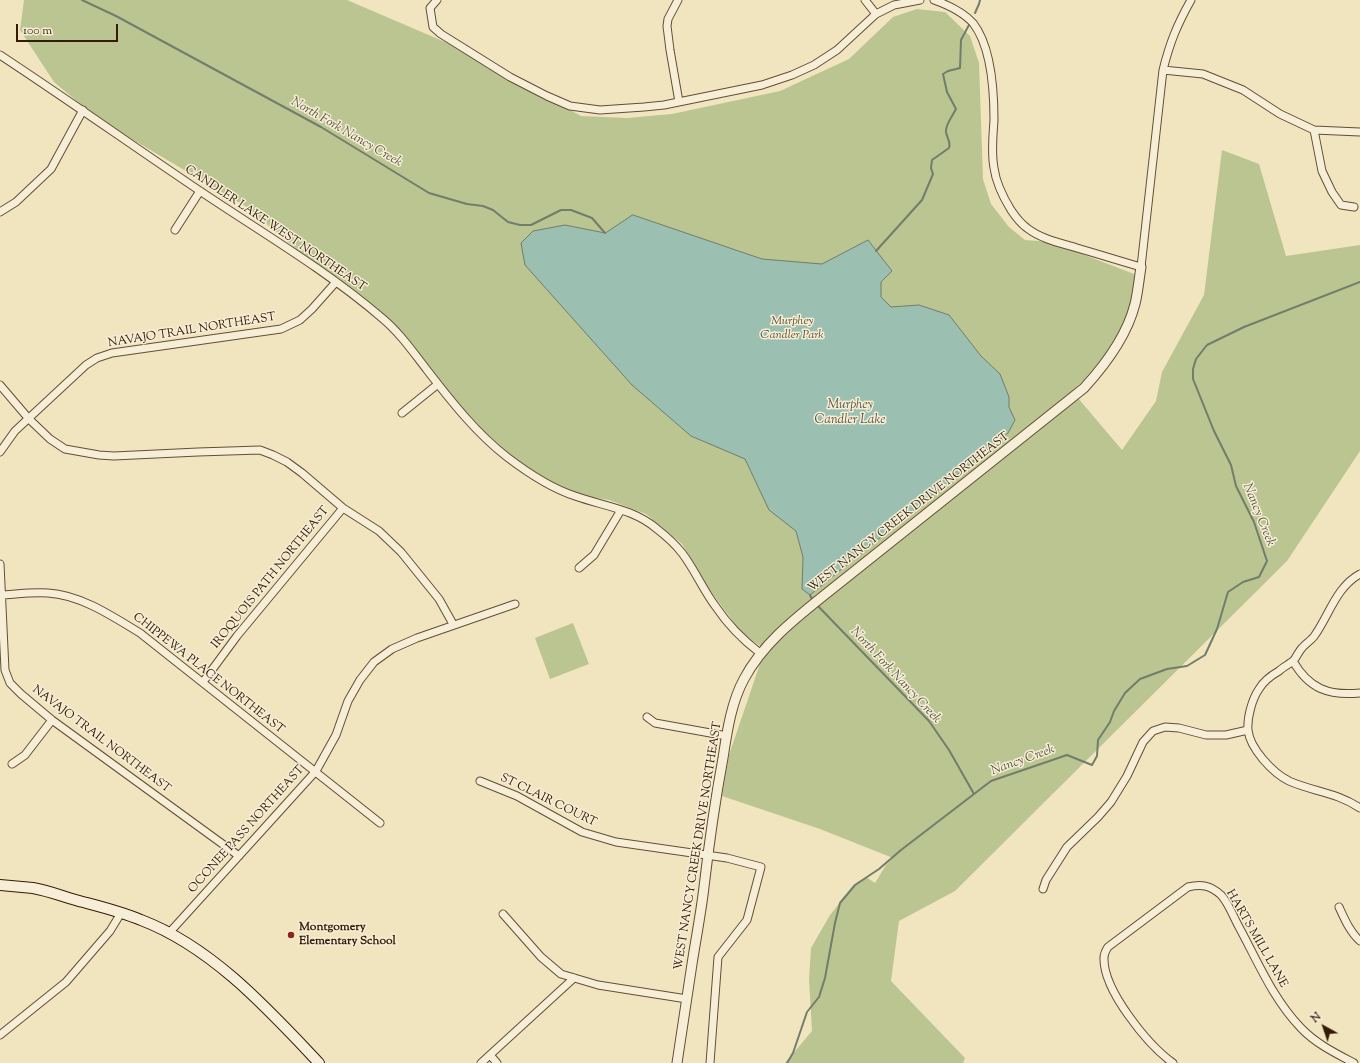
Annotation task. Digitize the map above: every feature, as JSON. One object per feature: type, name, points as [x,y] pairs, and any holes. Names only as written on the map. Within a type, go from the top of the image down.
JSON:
[{"type":"main road","points":[[0,885],[34,888],[142,920],[169,933],[225,971],[274,1016],[319,1063]]},
{"type":"street","points":[[437,0],[430,8],[433,27],[441,34],[510,77],[547,96],[570,106],[600,110],[644,107],[679,102],[762,85],[792,75],[814,65],[837,50],[876,14],[894,5],[920,0]]},
{"type":"street","points":[[678,0],[668,19],[667,26],[679,102]]},
{"type":"street","points":[[865,0],[876,14]]},
{"type":"street","points":[[934,0],[959,11],[973,23],[982,40],[990,65],[993,96],[994,119],[992,153],[994,169],[997,184],[1017,219],[1026,228],[1038,235],[1056,242],[1141,267]]},
{"type":"street","name":"WEST NANCY CREEK DRIVE NORTHEAST","points":[[677,1063],[700,914],[715,803],[727,736],[738,693],[748,671],[760,654],[784,628],[1084,388],[1098,372],[1120,340],[1128,324],[1135,304],[1141,267],[1163,70],[1169,47],[1178,24],[1191,0]]},
{"type":"street","name":"CANDLER LAKE WEST NORTHEAST","points":[[0,55],[336,282],[384,319],[404,340],[438,384],[487,441],[526,471],[557,489],[574,496],[621,510],[645,520],[654,526],[683,554],[714,605],[725,620],[760,654]]},
{"type":"street","points":[[1163,70],[1204,74],[1244,90],[1280,114],[1314,130],[1360,132]]},
{"type":"street","points":[[0,212],[16,202],[51,169],[83,110]]},
{"type":"street","points":[[1314,130],[1322,171],[1332,192],[1342,205],[1354,207]]},
{"type":"street","points":[[175,230],[200,191]]},
{"type":"street","name":"NAVAJO TRAIL NORTHEAST","points":[[0,452],[15,431],[86,365],[97,358],[112,352],[281,328],[300,320],[336,282]]},
{"type":"street","points":[[402,413],[438,384]]},
{"type":"street","points":[[0,386],[29,419],[50,439],[65,449],[114,456],[260,450],[273,455],[297,469],[343,508],[379,531],[401,552],[439,600],[453,624]]},
{"type":"street","name":"IROQUOIS PATH NORTHEAST","points":[[203,682],[237,636],[343,508]]},
{"type":"street","points":[[579,568],[594,555],[621,510]]},
{"type":"street","name":"NAVAJO TRAIL NORTHEAST","points":[[0,564],[5,670],[10,683],[52,720],[239,856]]},
{"type":"street","points":[[1360,574],[1354,577],[1336,598],[1315,635],[1302,648],[1293,661],[1274,674],[1259,689],[1249,717],[1248,730],[1255,747],[1266,764],[1278,774],[1298,785],[1337,796],[1360,808]]},
{"type":"street","name":"CHIPPEWA PLACE NORTHEAST","points":[[2,595],[48,593],[64,595],[82,601],[121,621],[140,633],[203,682],[380,823]]},
{"type":"street","name":"OCONEE PASS NORTHEAST","points":[[169,933],[316,771],[336,735],[348,701],[360,680],[374,662],[392,649],[453,624],[515,604]]},
{"type":"street","points":[[1293,661],[1298,671],[1309,683],[1321,689],[1332,693],[1360,693]]},
{"type":"street","points":[[646,717],[654,724],[727,736]]},
{"type":"street","points":[[12,764],[25,755],[52,720]]},
{"type":"street","points":[[1043,889],[1046,880],[1067,847],[1111,802],[1127,776],[1143,742],[1153,731],[1165,727],[1206,735],[1226,736],[1248,730]]},
{"type":"street","name":"ST CLAIR COURT","points":[[480,781],[517,796],[582,832],[616,842],[683,853],[708,855],[761,867],[747,920],[718,957],[710,1063]]},
{"type":"street","name":"HARTS MILL LANE","points":[[1173,1063],[1151,1043],[1126,1012],[1109,982],[1104,967],[1104,956],[1108,946],[1188,887],[1201,884],[1212,888],[1222,896],[1268,983],[1301,1028],[1318,1042],[1354,1063]]},
{"type":"street","points":[[1340,907],[1347,923],[1360,941]]},
{"type":"street","points":[[0,1035],[66,982],[110,931],[121,913]]},
{"type":"street","points":[[503,914],[541,957],[561,974],[598,985],[687,999]]},
{"type":"street","points":[[481,1063],[574,978]]},
{"type":"street","points":[[490,1055],[497,1063]]},
{"type":"green space","name":"Murphey Candler Park","points":[[24,0],[347,0],[452,45],[581,116],[627,118],[672,114],[780,91],[849,59],[893,17],[917,9],[945,12],[970,36],[979,63],[983,179],[991,204],[1009,227],[1025,240],[1051,242],[1134,274],[1130,306],[1124,322],[1106,353],[1072,391],[1122,450],[1156,401],[1162,372],[1204,295],[1222,150],[1259,164],[1286,256],[1360,245],[1360,451],[1287,561],[955,891],[899,921],[891,981],[965,1058],[963,1063],[785,1063],[812,1031],[809,979],[811,948],[830,915],[855,884],[866,877],[875,883],[886,865],[893,858],[820,829],[722,796],[729,755],[765,649],[742,634],[710,590],[682,544],[646,514],[609,500],[564,493],[510,459],[482,432],[420,358],[367,308],[245,206],[98,119],[54,82],[20,30]]},
{"type":"green space","points":[[573,623],[589,664],[550,679],[535,638]]},
{"type":"water","name":"Murphey Candler Lake","points":[[633,215],[762,259],[822,264],[868,240],[892,271],[881,282],[881,297],[891,307],[919,305],[949,315],[981,356],[1000,374],[1009,397],[1009,407],[1015,420],[1008,433],[810,595],[802,589],[803,557],[796,531],[769,510],[745,459],[691,436],[632,385],[525,265],[521,243],[533,231],[565,225],[605,233]]},
{"type":"waterway","name":"North Fork Nancy Creek","points":[[82,0],[116,16],[321,127],[429,193],[467,204],[483,206],[493,210],[508,222],[520,225],[531,225],[561,210],[571,210],[592,218],[605,233]]},
{"type":"waterway","points":[[975,13],[980,0]]},
{"type":"waterway","points":[[876,251],[922,200],[933,174],[931,168],[932,160],[949,148],[950,144],[946,134],[946,129],[956,109],[947,92],[943,74],[960,68],[961,40],[970,23]]},
{"type":"waterway","name":"Nancy Creek","points":[[787,1063],[793,1053],[807,1012],[819,997],[825,978],[840,903],[855,885],[879,869],[901,850],[991,781],[1067,755],[1092,765],[1097,756],[1098,740],[1110,722],[1114,711],[1125,693],[1140,679],[1167,669],[1187,666],[1205,655],[1217,629],[1228,592],[1243,582],[1259,577],[1267,561],[1254,522],[1236,486],[1231,465],[1214,431],[1193,379],[1193,369],[1196,359],[1207,345],[1244,327],[1360,282]]},
{"type":"waterway","name":"North Fork Nancy Creek","points":[[810,595],[813,601]]},
{"type":"waterway","name":"North Fork Nancy Creek","points":[[817,605],[929,721],[949,750],[974,794]]},
{"type":"place","name":"Montgomery Elementary School","points":[[291,935]]}]
